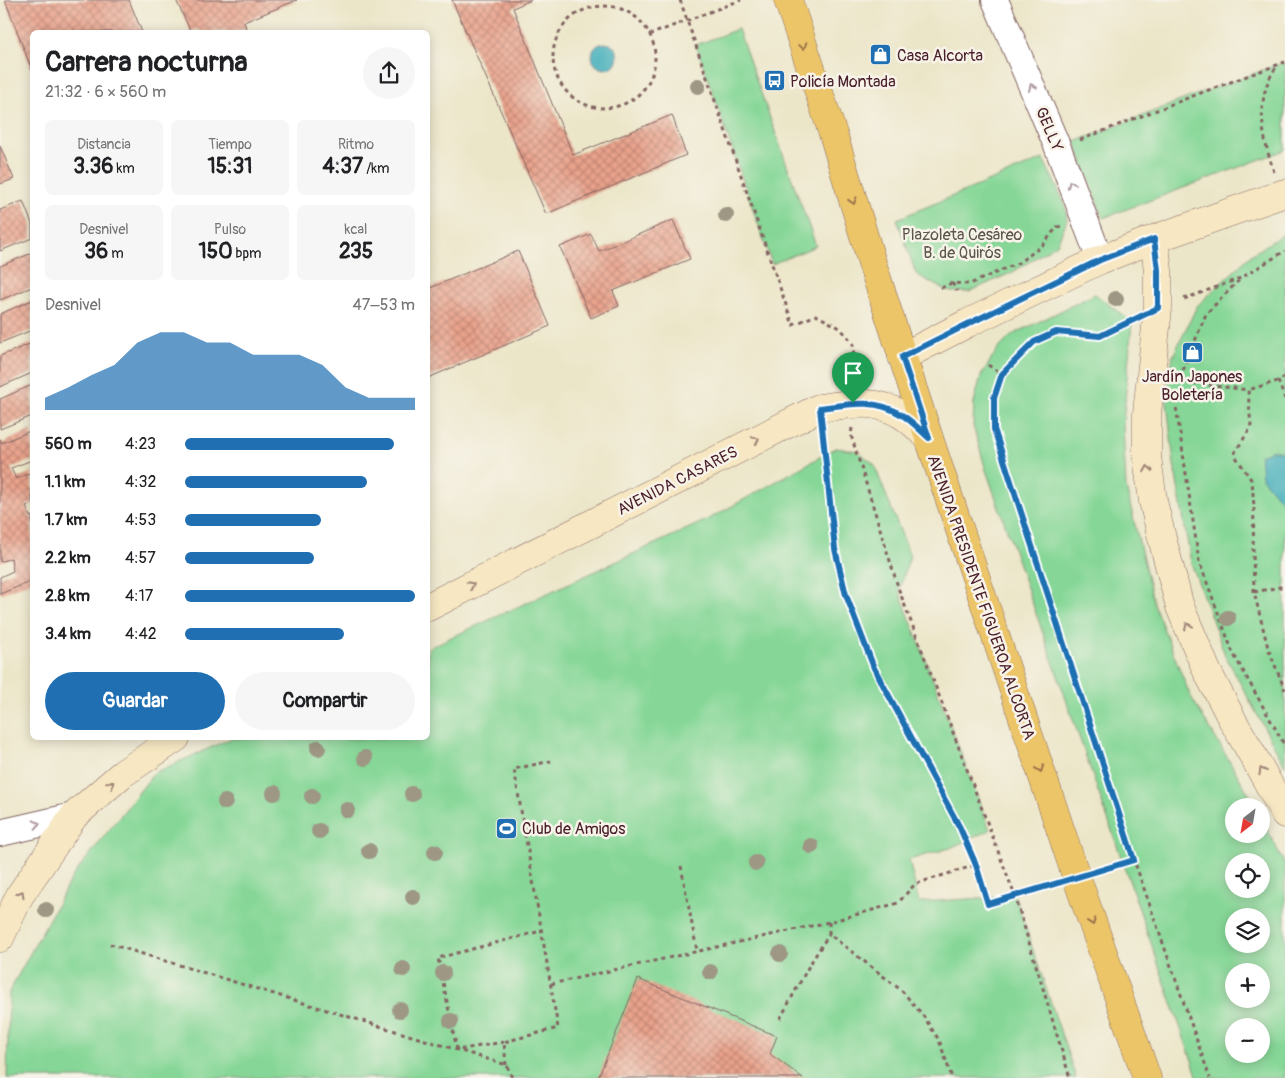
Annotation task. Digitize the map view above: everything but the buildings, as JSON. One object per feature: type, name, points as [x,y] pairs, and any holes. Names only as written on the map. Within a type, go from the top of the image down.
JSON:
[{"type":"main road","name":"AVENIDA PRESIDENTE FIGUEROA ALCORTA","points":[[788,0],[834,138],[902,357],[1077,877],[1147,1078]]},
{"type":"main road","points":[[902,357],[1100,260],[1284,193]]},
{"type":"main road","points":[[1154,239],[1158,270],[1158,308],[1165,378],[1147,413],[1146,457],[1153,501],[1180,607],[1207,671],[1285,814]]},
{"type":"main road","name":"AVENIDA CASARES","points":[[430,606],[820,408],[853,403],[878,404],[903,415],[929,438]]},
{"type":"main road","points":[[0,938],[20,894],[74,816],[122,774],[173,740]]},
{"type":"street","name":"GELLY","points":[[995,0],[1058,148],[1100,260]]},
{"type":"street","points":[[0,833],[74,816]]},
{"type":"path","points":[[680,0],[793,325],[816,315],[840,328],[853,343],[855,387],[851,435],[899,590],[1015,896],[1070,1078]]},
{"type":"path","points":[[649,35],[742,0]]},
{"type":"path","points":[[603,6],[620,9],[635,17],[649,35],[654,45],[655,62],[651,78],[642,92],[629,102],[613,108],[596,108],[580,103],[566,93],[557,79],[552,63],[553,46],[556,38],[571,17],[586,9],[603,6]]},
{"type":"path","points":[[1058,148],[1285,62]]},
{"type":"path","points":[[1278,64],[1265,87],[1261,119],[1270,162],[1284,193]]},
{"type":"path","points":[[941,288],[952,283],[970,284],[1018,263],[1042,246],[1057,227],[1085,219]]},
{"type":"path","points":[[1210,1078],[1134,860],[994,429],[994,398],[1002,374],[1034,342],[1056,332],[1100,336],[1158,308],[1241,278],[1285,251]]},
{"type":"path","points":[[1165,378],[1206,314],[1241,278]]},
{"type":"path","points":[[952,283],[957,291]]},
{"type":"path","points":[[988,365],[1002,374]]},
{"type":"path","points":[[1165,378],[1248,390],[1285,377]]},
{"type":"path","points":[[1165,378],[1176,388]]},
{"type":"path","points":[[1278,381],[1285,399]]},
{"type":"path","points":[[1248,390],[1251,427],[1234,454],[1252,481],[1254,507],[1252,551],[1254,592],[1268,648],[1285,690]]},
{"type":"path","points":[[1174,394],[1198,561],[1233,653],[1285,746]]},
{"type":"path","points":[[820,408],[835,549],[846,595],[874,668],[960,828],[976,865],[988,904],[1134,860]]},
{"type":"path","points":[[1254,592],[1285,586]]},
{"type":"path","points":[[457,1050],[504,1042],[558,1028],[514,769],[551,761]]},
{"type":"path","points":[[551,984],[829,922],[898,903],[915,884],[976,865]]},
{"type":"path","points":[[681,866],[697,951]]},
{"type":"path","points":[[780,1019],[828,934],[829,922]]},
{"type":"path","points":[[457,1050],[438,958],[541,931]]},
{"type":"path","points":[[828,934],[900,990],[916,1008],[939,1040],[952,1078]]},
{"type":"path","points":[[110,944],[506,1065]]},
{"type":"path","points":[[504,1042],[506,1065],[512,1078]]},
{"type":"green space","points":[[738,29],[816,246],[772,264],[696,45]]},
{"type":"green space","points":[[1285,62],[1285,150],[1103,218],[1075,142]]},
{"type":"green space","name":"Plazoleta Cesáreo B. de Quirós","points":[[1043,159],[1065,204],[1067,220],[1057,244],[1013,272],[969,292],[951,292],[916,274],[897,219]]},
{"type":"green space","points":[[1285,233],[1285,766],[1225,655],[1191,563],[1174,464],[1166,394],[1173,356],[1197,306],[1251,255]]},
{"type":"green space","points":[[1095,294],[1132,322],[1123,425],[1126,487],[1154,605],[1190,695],[1251,798],[1225,798],[1225,843],[1270,843],[1270,834],[1285,865],[1285,1078],[1198,1078],[986,470],[973,426],[974,402],[981,376],[997,350],[1012,335]]},
{"type":"green space","name":"Club de Amigos","points":[[836,448],[857,451],[874,464],[910,556],[899,590],[990,830],[950,848],[909,860],[919,902],[1015,896],[1076,1078],[7,1078],[9,992],[72,877],[154,773],[228,740],[430,740],[430,647],[709,519]]},
{"type":"water","points":[[605,43],[614,47],[618,56],[614,65],[605,69],[596,65],[592,56],[596,47]]},
{"type":"water","points":[[1273,450],[1285,453],[1285,514],[1283,503],[1262,478],[1260,455]]},
{"type":"place","name":"Casa Alcorta","points":[[881,55]]},
{"type":"place","name":"Policía Montada","points":[[774,81]]},
{"type":"place","name":"Jardín Japones Boletería","points":[[1192,352]]},
{"type":"place","name":"Club de Amigos","points":[[506,828]]},
{"type":"route","points":[[1154,239],[1158,270],[1158,308],[1100,336],[1056,332],[1034,342],[1002,374],[994,398],[994,429],[1134,860],[988,904],[976,865],[960,828],[874,668],[846,595],[835,549],[820,408],[853,403],[878,404],[903,415],[929,438],[902,357],[1100,260],[1154,239]]}]
